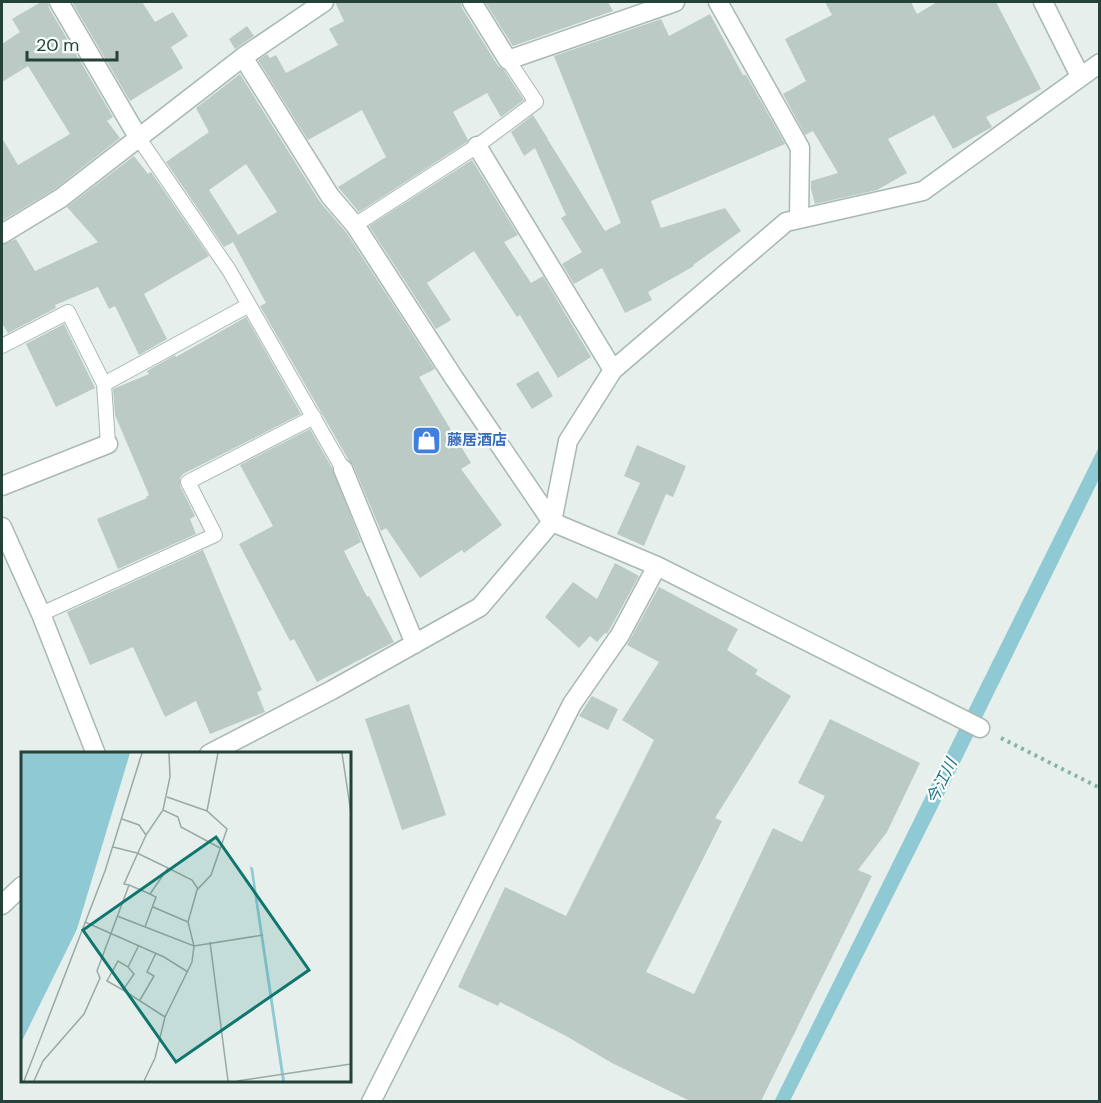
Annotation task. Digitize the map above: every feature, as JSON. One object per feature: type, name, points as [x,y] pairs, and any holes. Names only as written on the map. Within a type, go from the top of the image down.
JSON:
[{"type":"street","points":[[59,2],[138,137]]},
{"type":"street","points":[[2,234],[61,198],[243,57],[324,2]]},
{"type":"street","points":[[472,2],[508,60],[675,2]]},
{"type":"street","points":[[718,2],[800,148],[799,219]]},
{"type":"street","points":[[1043,2],[1080,76]]},
{"type":"street","points":[[243,57],[330,196],[355,225],[454,378],[552,522],[657,566],[980,728]]},
{"type":"street","points":[[210,752],[332,690],[480,608],[552,522],[568,441],[613,370],[786,222],[923,191],[1100,63]]},
{"type":"street","points":[[477,146],[613,370]]},
{"type":"street","points":[[2,486],[108,444]]},
{"type":"street","points":[[343,469],[415,644]]},
{"type":"street","points":[[2,527],[41,614],[96,752]]},
{"type":"street","points":[[371,1101],[572,704],[620,635],[657,566]]},
{"type":"street","points":[[2,905],[21,887]]},
{"type":"lane","points":[[355,225],[477,146],[536,102],[508,60]]},
{"type":"lane","points":[[138,137],[229,270],[343,469]]},
{"type":"lane","points":[[104,384],[249,305]]},
{"type":"lane","points":[[2,346],[68,312],[104,384],[108,444]]},
{"type":"lane","points":[[41,614],[214,535],[188,482],[314,417]]},
{"type":"path","points":[[980,728],[1100,788]]},
{"type":"water","name":"今江川","points":[[1099,447],[1099,479],[956,771],[790,1101],[774,1102]]},
{"type":"building","points":[[41,2],[48,2],[49,8],[113,117],[107,121],[120,138],[55,189],[2,221],[2,138],[18,165],[70,134],[28,66],[2,82],[2,44],[20,32],[12,19]]},
{"type":"building","points":[[72,2],[142,2],[155,22],[173,12],[188,36],[171,47],[183,68],[130,101]]},
{"type":"building","points":[[335,2],[461,2],[462,8],[498,66],[504,70],[524,100],[501,117],[487,93],[453,112],[467,142],[359,212],[338,187],[386,157],[362,110],[308,140],[258,60],[267,54],[270,58],[276,55],[286,73],[338,45],[329,29],[344,21]]},
{"type":"building","points":[[485,2],[608,2],[613,11],[513,46]]},
{"type":"building","points":[[825,2],[911,2],[917,14],[937,2],[996,2],[1041,89],[986,117],[992,127],[953,149],[934,115],[888,139],[907,173],[877,190],[815,204],[811,181],[838,173],[813,131],[805,135],[783,94],[806,81],[785,39],[832,15]]},
{"type":"building","points":[[710,14],[743,75],[746,75],[785,144],[651,201],[661,228],[725,208],[741,231],[694,266],[648,292],[652,300],[625,313],[602,268],[574,284],[562,264],[582,252],[561,218],[566,215],[535,148],[524,156],[511,132],[533,115],[548,139],[546,141],[548,140],[605,231],[621,223],[554,56],[661,19],[669,36]]},
{"type":"building","points":[[247,26],[254,36],[235,49],[229,39]]},
{"type":"building","points":[[240,74],[320,202],[346,232],[435,369],[419,377],[471,463],[461,469],[502,525],[464,553],[462,550],[420,578],[386,528],[381,531],[353,465],[260,306],[266,303],[233,242],[224,247],[166,162],[209,132],[196,108]],"holes":[[[246,164],[277,212],[238,235],[209,190]]]},
{"type":"building","points":[[134,156],[148,174],[151,172],[209,256],[144,294],[167,339],[139,355],[115,306],[109,309],[98,287],[55,305],[56,308],[8,333],[2,323],[2,245],[16,239],[35,271],[98,242],[67,207]]},
{"type":"building","points":[[472,160],[518,235],[504,242],[531,283],[543,276],[591,357],[558,378],[520,315],[517,317],[474,251],[427,283],[451,320],[436,329],[369,226]]},
{"type":"building","points":[[246,317],[301,414],[183,474],[180,478],[180,486],[195,516],[190,519],[196,534],[118,569],[97,519],[147,498],[149,495],[115,415],[113,389],[149,374],[147,371]]},
{"type":"building","points":[[64,324],[95,388],[56,407],[26,344]]},
{"type":"building","points":[[538,371],[553,396],[532,409],[516,384]]},
{"type":"building","points":[[310,429],[332,468],[361,542],[344,551],[367,597],[369,596],[394,642],[317,682],[294,639],[290,641],[239,544],[273,526],[240,465]]},
{"type":"building","points":[[637,445],[686,466],[673,497],[666,494],[644,546],[617,534],[640,483],[624,476]]},
{"type":"building","points":[[203,550],[262,690],[257,692],[265,712],[210,734],[196,701],[165,717],[133,647],[90,665],[67,612]]},
{"type":"building","points":[[615,563],[639,576],[607,634],[605,633],[597,642],[590,636],[579,648],[545,617],[573,582],[597,599]]},
{"type":"building","points":[[659,587],[738,629],[727,650],[758,670],[755,674],[791,696],[715,818],[722,821],[646,972],[694,994],[773,828],[802,842],[825,796],[798,783],[830,719],[920,763],[887,832],[858,870],[872,876],[761,1101],[690,1101],[612,1063],[500,1002],[498,1006],[458,987],[505,887],[566,916],[654,740],[622,720],[659,662],[627,645]]},
{"type":"building","points":[[592,696],[618,709],[608,730],[579,716]]},
{"type":"building","points":[[409,704],[446,815],[402,830],[365,719]]},
{"type":"place","name":"藤居酒店","points":[[426,440]]}]
